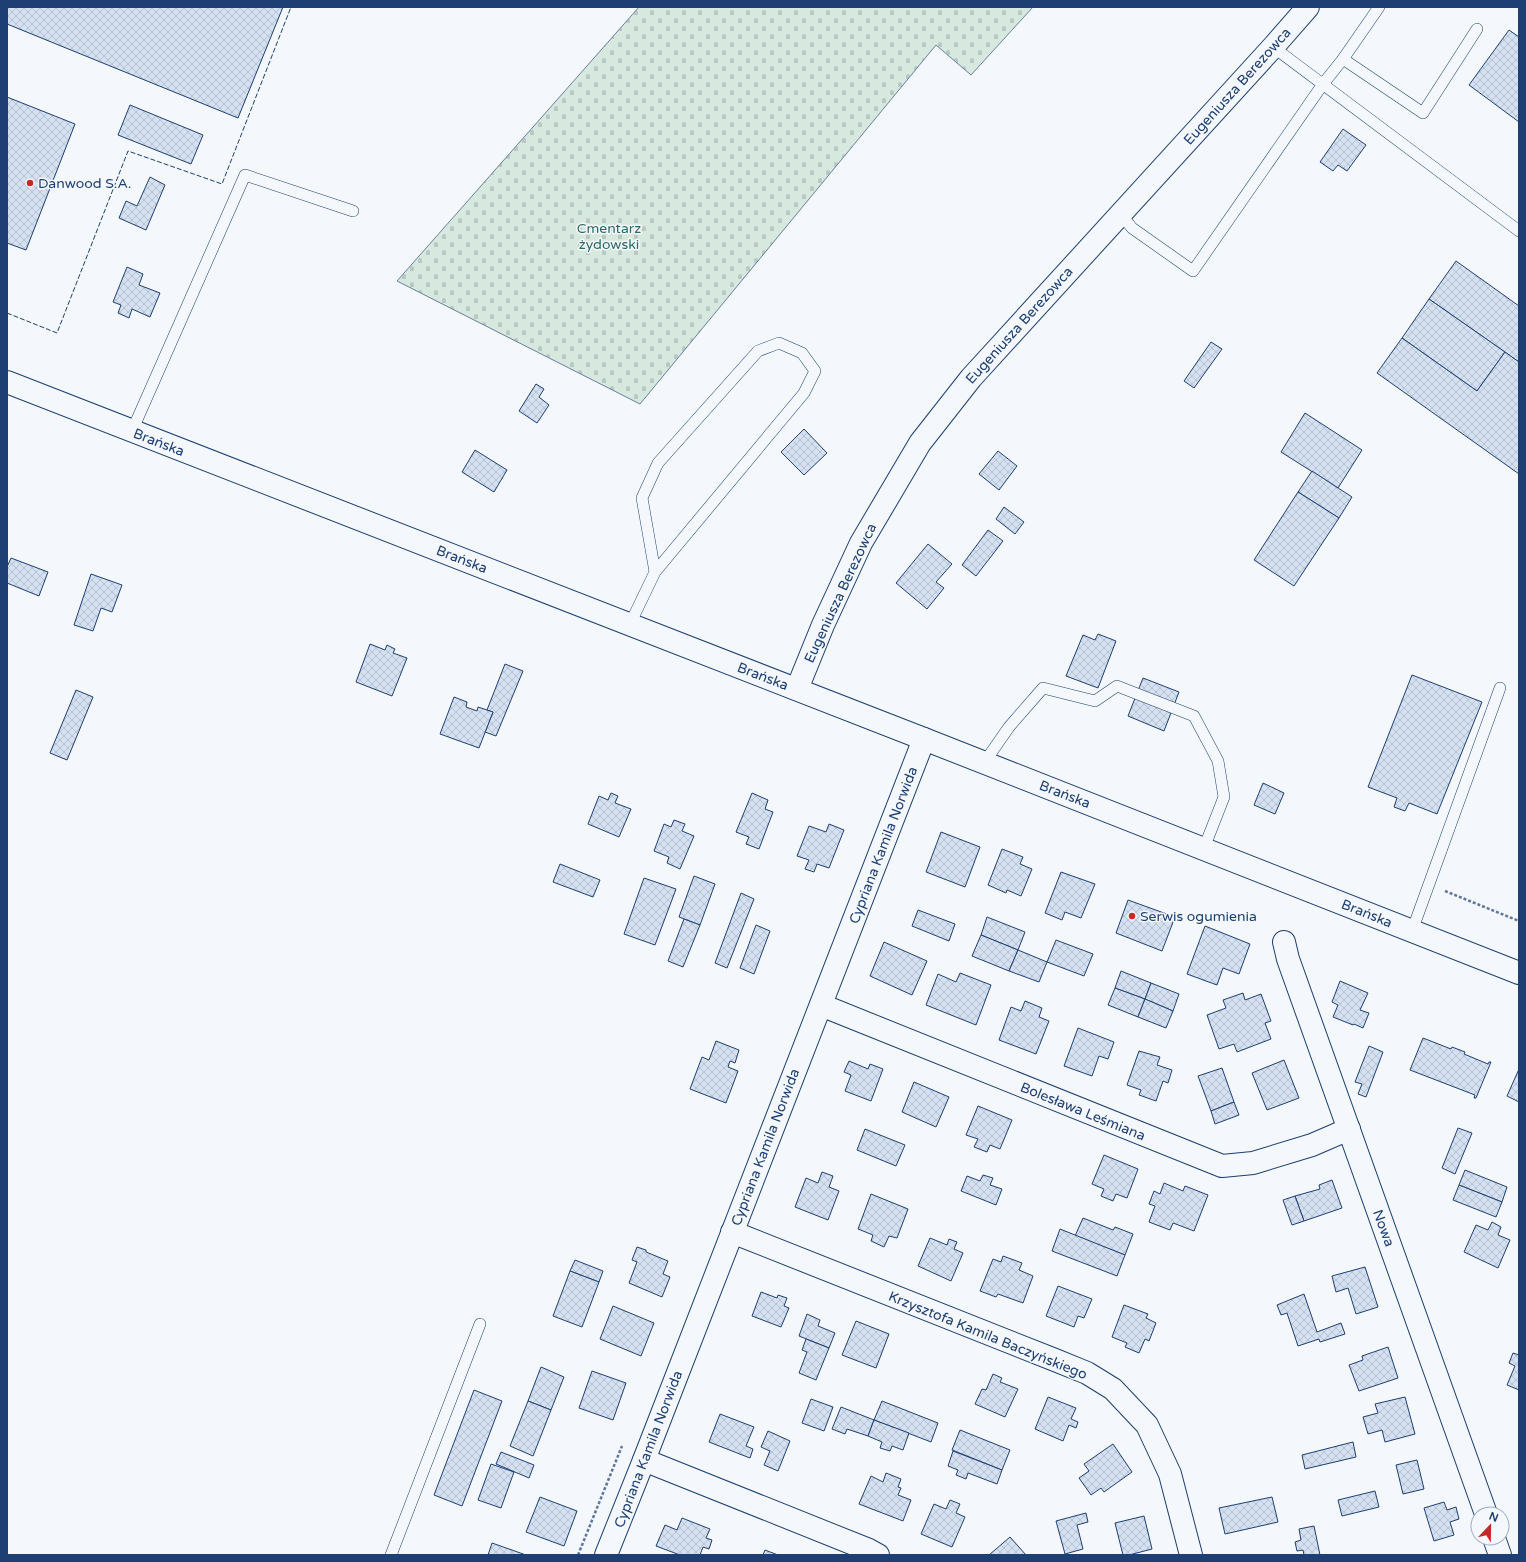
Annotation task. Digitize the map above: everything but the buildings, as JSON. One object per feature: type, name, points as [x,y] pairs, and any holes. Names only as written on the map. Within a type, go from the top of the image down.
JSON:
[{"type":"street","name":"Eugeniusza Berezowca","points":[[796,689],[823,625],[861,543],[920,444],[971,378],[1308,7]]},
{"type":"street","name":"Brańska","points":[[7,382],[1204,848],[1519,973]]},
{"type":"street","name":"Cypriana Kamila Norwida","points":[[606,1555],[924,739]]},
{"type":"street","name":"Nowa","points":[[1284,942],[1288,959],[1483,1506]]},
{"type":"street","name":"Bolesława Leśmiana","points":[[821,1005],[1222,1166],[1254,1163],[1312,1145],[1349,1129]]},
{"type":"street","name":"Krzysztofa Kamila Baczyńskiego","points":[[732,1232],[1087,1373],[1113,1389],[1147,1425],[1170,1474],[1191,1555]]},
{"type":"street","points":[[644,1460],[869,1550],[878,1555]]},
{"type":"lane","points":[[1120,213],[1132,228],[1193,271],[1323,84],[1343,59],[1379,7]]},
{"type":"lane","points":[[1343,59],[1423,113],[1477,29]]},
{"type":"lane","points":[[1273,47],[1519,231]]},
{"type":"lane","points":[[132,431],[245,175],[353,211]]},
{"type":"lane","points":[[630,624],[655,572],[804,393],[815,371],[802,353],[779,343],[758,351],[658,463],[642,498],[655,572]]},
{"type":"lane","points":[[984,763],[1009,727],[1043,688],[1095,701],[1117,686],[1194,716],[1218,761],[1224,797],[1204,848]]},
{"type":"lane","points":[[1412,931],[1500,688]]},
{"type":"lane","points":[[391,1555],[480,1324]]},
{"type":"path","points":[[1429,885],[1519,921]]},
{"type":"green space","name":"Cmentarz żydowski","points":[[639,7],[1033,7],[971,75],[936,45],[640,404],[397,281]]},
{"type":"fence","points":[[7,313],[57,333],[128,151],[222,184],[291,7]]},
{"type":"place","name":"Danwood S.A.","points":[[30,183]]},
{"type":"place","name":"Serwis ogumienia","points":[[1132,916]]}]
